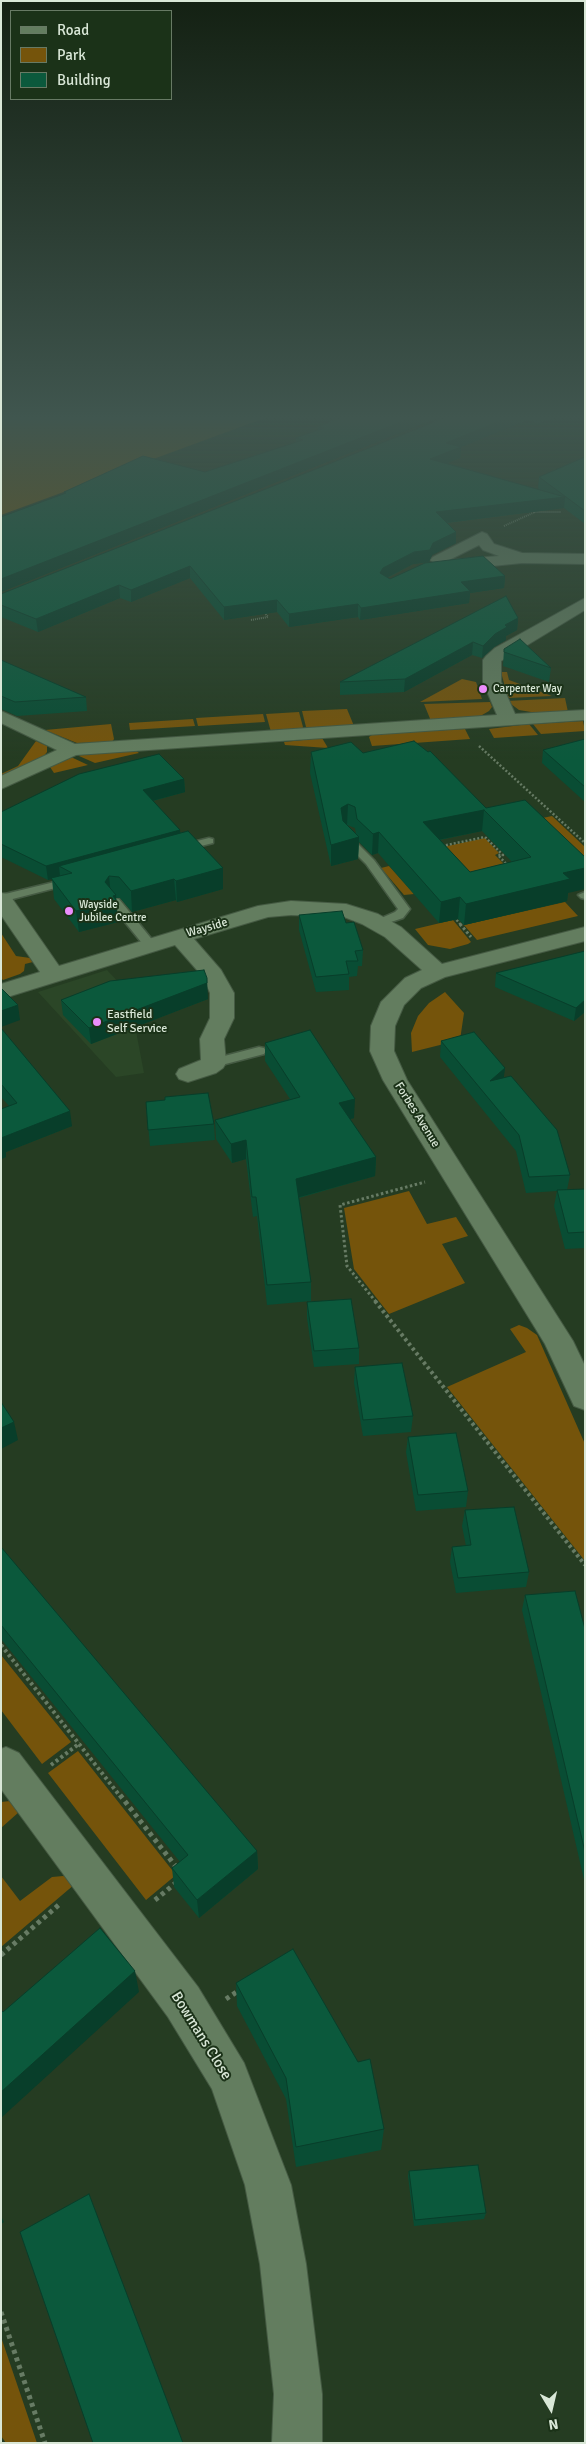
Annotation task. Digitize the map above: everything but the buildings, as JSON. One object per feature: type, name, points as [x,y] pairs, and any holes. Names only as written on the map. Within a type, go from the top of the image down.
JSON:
[{"type":"street","points":[[492,532],[427,567],[522,558],[585,559]]},
{"type":"street","points":[[482,537],[488,547],[522,558]]},
{"type":"street","points":[[508,720],[492,682],[492,660],[501,652],[585,603]]},
{"type":"street","points":[[1,783],[72,750],[585,715]]},
{"type":"street","points":[[1,716],[72,750]]},
{"type":"street","points":[[1,899],[53,974]]},
{"type":"street","name":"Wayside","points":[[1,992],[53,974],[180,936],[266,912],[291,908],[346,911],[376,923],[393,932],[436,972]]},
{"type":"street","name":"Forbes Avenue","points":[[585,934],[436,972],[413,983],[394,1002],[383,1026],[382,1051],[395,1080],[558,1341],[585,1398]]},
{"type":"street","points":[[180,936],[213,975],[222,993],[222,1018],[212,1039],[214,1063],[207,1068],[188,1074]]},
{"type":"street","name":"Bowmans Close","points":[[6,1765],[183,2002],[229,2078],[268,2185],[283,2264],[298,2394],[297,2443]]},
{"type":"lane","points":[[348,830],[350,842],[370,862],[404,909],[399,915],[376,923]]},
{"type":"lane","points":[[172,851],[209,841]]},
{"type":"lane","points":[[1,899],[81,878]]},
{"type":"lane","points":[[115,902],[150,945]]},
{"type":"lane","points":[[214,1063],[259,1051]]},
{"type":"path","points":[[251,620],[268,617],[260,607]]},
{"type":"path","points":[[472,740],[585,842]]},
{"type":"path","points":[[438,846],[484,837],[503,854],[498,855],[514,872]]},
{"type":"path","points":[[448,910],[477,943]]},
{"type":"path","points":[[430,1181],[340,1205],[347,1266],[585,1565]]},
{"type":"path","points":[[1,1645],[184,1877],[146,1907]]},
{"type":"path","points":[[49,1767],[80,1743]]},
{"type":"path","points":[[1,1955],[65,1900]]},
{"type":"path","points":[[218,2004],[248,1986]]},
{"type":"path","points":[[1,2312],[45,2443]]},
{"type":"shaded area","points":[[107,970],[124,988],[131,1025],[136,1031],[144,1073],[116,1077],[38,992]]},
{"type":"green space","points":[[501,672],[507,672],[509,680],[552,696],[508,698]]},
{"type":"green space","points":[[462,679],[476,682],[482,699],[420,702]]},
{"type":"green space","points":[[565,698],[568,712],[543,714],[519,710],[507,701]]},
{"type":"green space","points":[[490,702],[492,707],[489,711],[477,718],[431,721],[424,704]]},
{"type":"green space","points":[[347,709],[354,726],[310,730],[306,727],[302,711]]},
{"type":"green space","points":[[299,712],[302,730],[271,732],[266,714]]},
{"type":"green space","points":[[263,714],[265,722],[198,726],[196,718]]},
{"type":"green space","points":[[193,719],[195,726],[130,730],[129,723]]},
{"type":"green space","points":[[583,721],[585,731],[541,734],[533,724]]},
{"type":"green space","points":[[111,724],[114,739],[112,742],[77,743],[45,730]]},
{"type":"green space","points":[[529,724],[538,735],[494,738],[489,729]]},
{"type":"green space","points":[[465,729],[470,739],[372,746],[369,737],[373,734]]},
{"type":"green space","points":[[322,738],[328,748],[285,745],[284,742]]},
{"type":"green space","points":[[36,741],[47,746],[47,752],[43,757],[1,777],[1,774],[18,766]]},
{"type":"green space","points":[[135,750],[139,753],[95,763],[79,756],[81,754]]},
{"type":"green space","points":[[71,757],[88,765],[54,773],[50,767]]},
{"type":"green space","points":[[552,816],[585,847],[585,876],[524,822]]},
{"type":"green space","points":[[485,838],[499,853],[495,855],[516,876],[467,887],[433,849]]},
{"type":"green space","points":[[389,866],[414,894],[404,895],[381,868]]},
{"type":"green space","points":[[565,902],[578,916],[477,940],[464,925]]},
{"type":"green space","points":[[453,920],[471,942],[450,949],[428,945],[415,929]]},
{"type":"green space","points":[[1,933],[16,956],[30,958],[33,962],[25,964],[24,971],[20,974],[3,980],[1,978]]},
{"type":"green space","points":[[445,992],[464,1013],[460,1040],[412,1052],[411,1033],[418,1016],[429,1003]]},
{"type":"green space","points":[[409,1191],[427,1224],[456,1217],[468,1236],[442,1244],[465,1283],[389,1314],[354,1269],[344,1208]]},
{"type":"green space","points":[[519,1325],[537,1335],[585,1444],[585,1561],[447,1387],[526,1352],[510,1329]]},
{"type":"green space","points":[[1,1655],[71,1742],[42,1764],[1,1710]]},
{"type":"green space","points":[[78,1751],[176,1875],[146,1900],[48,1773]]},
{"type":"green space","points":[[10,1801],[19,1812],[1,1828],[1,1802]]},
{"type":"green space","points":[[1,1876],[20,1901],[52,1877],[63,1876],[71,1878],[75,1884],[1,1947]]},
{"type":"green space","points":[[1,2337],[37,2443],[6,2443],[1,2436]]},
{"type":"place","name":"Carpenter Way","points":[[483,689]]},
{"type":"place","name":"Wayside Jubilee Centre","points":[[69,911]]},
{"type":"place","name":"Eastfield Self Service","points":[[97,1022]]}]
